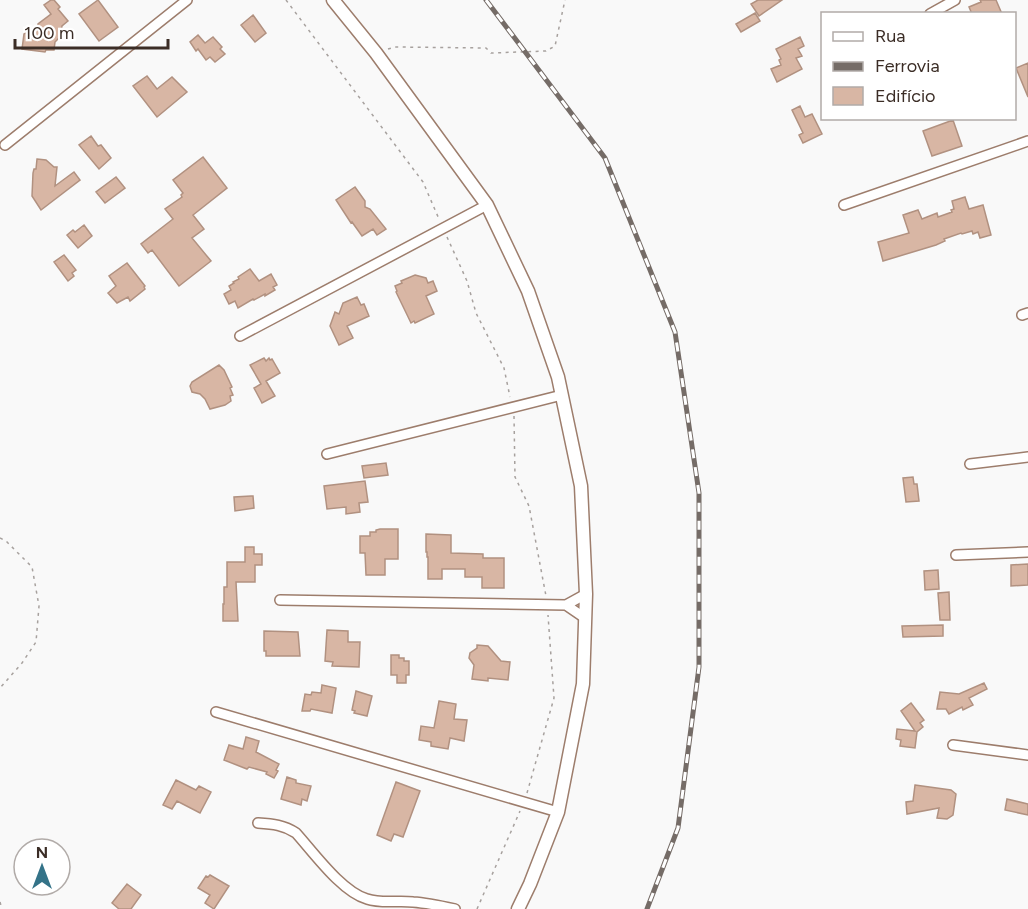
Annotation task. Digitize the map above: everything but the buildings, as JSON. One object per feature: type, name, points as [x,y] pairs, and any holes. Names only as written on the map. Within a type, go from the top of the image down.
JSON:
[{"type":"street","points":[[5,145],[187,0]]},
{"type":"street","points":[[333,0],[376,53],[487,205],[528,291],[558,377],[581,486],[586,594],[583,684],[558,812],[518,909]]},
{"type":"street","points":[[934,12],[955,0]]},
{"type":"street","points":[[844,205],[1028,141]]},
{"type":"street","points":[[240,336],[487,205]]},
{"type":"street","points":[[327,454],[562,395]]},
{"type":"street","points":[[970,464],[1028,457]]},
{"type":"street","points":[[956,555],[1028,552]]},
{"type":"street","points":[[566,605],[586,594]]},
{"type":"street","points":[[280,600],[566,605],[585,618]]},
{"type":"street","points":[[216,712],[558,812]]},
{"type":"street","points":[[954,745],[1028,755]]},
{"type":"street","points":[[258,823],[278,824],[296,833],[341,883],[360,897],[384,902],[412,902],[455,909]]},
{"type":"path","points":[[286,0],[423,182],[467,281],[476,313],[504,368],[512,408],[515,477],[528,506],[548,604],[554,698],[524,802],[477,909]]},
{"type":"path","points":[[376,53],[395,47],[486,48],[491,53],[546,51],[555,46],[565,0]]},
{"type":"path","points":[[0,538],[6,541],[32,567],[39,606],[36,642],[22,663],[0,688]]},
{"type":"path","points":[[0,902],[2,909]]},
{"type":"railway","points":[[486,0],[605,158],[675,332],[699,493],[699,667],[678,828],[647,909]]}]
